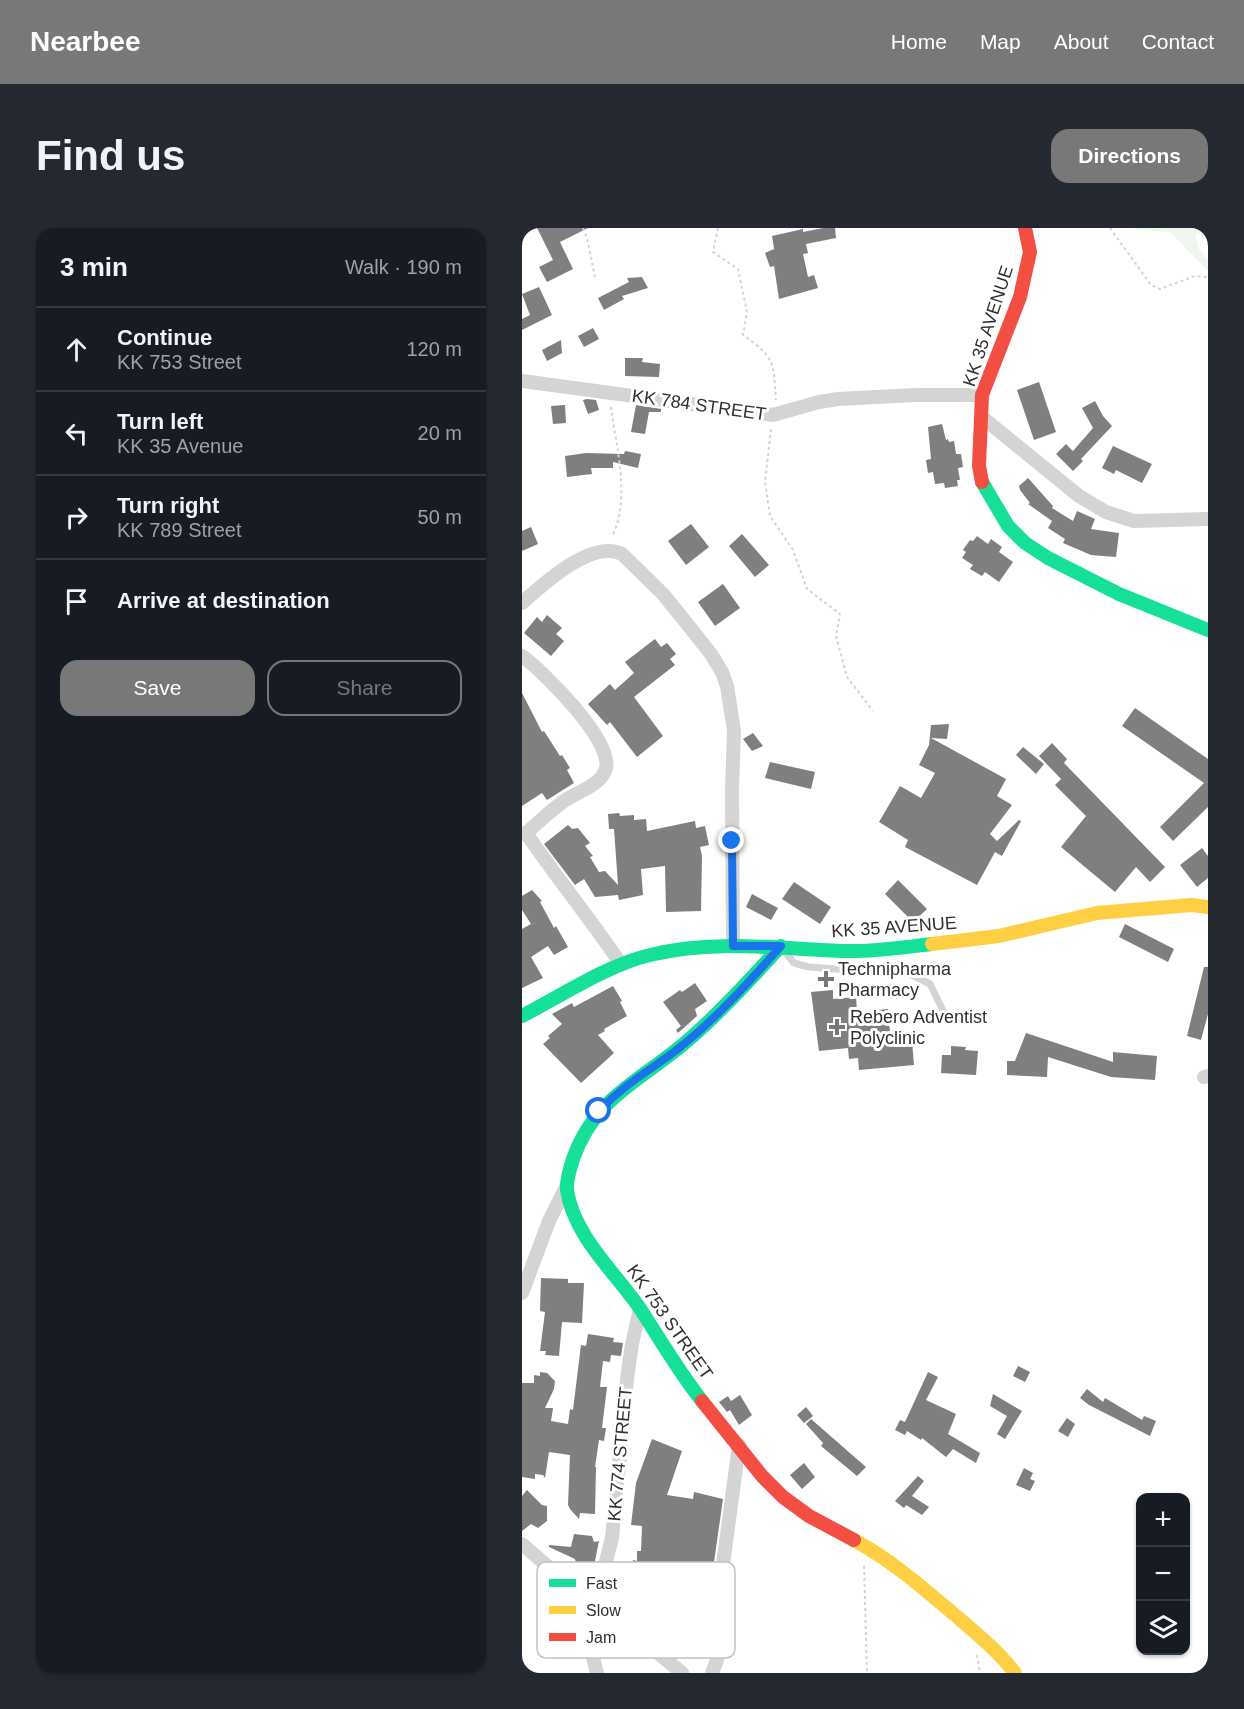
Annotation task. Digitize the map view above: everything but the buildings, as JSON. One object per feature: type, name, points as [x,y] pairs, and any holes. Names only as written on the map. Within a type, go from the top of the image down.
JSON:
[{"type":"main road","name":"KK 35 AVENUE","points":[[1025,228],[1030,252],[1020,297],[982,395],[983,418],[979,466],[982,482],[1008,526],[1025,543],[1048,558],[1119,594],[1208,630]]},
{"type":"main road","name":"KK 35 AVENUE","points":[[522,1016],[621,964],[648,955],[678,949],[733,946],[781,946],[848,951],[884,949],[999,936],[1097,914],[1191,905],[1208,907]]},
{"type":"main road","points":[[566,1187],[583,1136],[610,1099],[695,1034],[727,1005],[781,946]]},
{"type":"main road","name":"KK 753 STREET","points":[[566,1187],[574,1215],[585,1233],[640,1309],[681,1373],[755,1468],[790,1504],[817,1523],[863,1545],[919,1584],[1003,1656],[1015,1673]]},
{"type":"street","name":"KK 784 STREET","points":[[522,381],[773,415],[838,399],[916,395],[982,395]]},
{"type":"street","points":[[983,418],[1079,496],[1106,512],[1134,521],[1208,519]]},
{"type":"street","points":[[522,603],[554,575],[575,562],[601,551],[615,550],[663,594],[711,654],[727,686],[734,732],[733,946]]},
{"type":"street","points":[[522,656],[569,700],[594,733],[604,751],[607,763],[606,771],[599,778],[564,801],[524,834],[592,921],[621,964]]},
{"type":"street","points":[[522,1293],[549,1221],[566,1187]]},
{"type":"street","name":"KK 774 STREET","points":[[606,1562],[612,1538],[627,1379],[640,1309]]},
{"type":"street","points":[[723,1562],[739,1445]]},
{"type":"street","points":[[522,1544],[543,1562]]},
{"type":"street","name":"KK 774 STREET","points":[[593,1658],[597,1673]]},
{"type":"street","points":[[664,1658],[682,1673]]},
{"type":"street","points":[[712,1673],[717,1658]]},
{"type":"lane","points":[[781,946],[794,963],[809,967],[912,975],[930,984],[948,1021]]},
{"type":"path","points":[[583,228],[595,277]]},
{"type":"path","points":[[718,228],[712,252],[738,269],[747,312],[742,335],[762,349],[774,365],[777,402],[773,415],[765,482],[770,516],[793,550],[807,589],[840,614],[836,636],[847,677],[873,711]]},
{"type":"path","points":[[1110,228],[1151,285],[1160,289],[1195,276],[1208,277]]},
{"type":"path","points":[[606,550],[615,531],[621,498],[619,457],[609,393]]},
{"type":"path","points":[[863,1545],[867,1673]]},
{"type":"shaded area","points":[[1134,228],[1208,228],[1208,237],[1195,233],[1199,250],[1208,259],[1208,271],[1170,232]]},
{"type":"traffic: fast","points":[[982,482],[1008,526],[1025,543],[1048,558],[1119,594],[1208,630]]},
{"type":"traffic: fast","points":[[522,1016],[617,966],[674,950],[747,946],[857,951],[932,944]]},
{"type":"traffic: fast","points":[[702,1401],[641,1310],[587,1239],[571,1207],[567,1190],[568,1178],[583,1136],[609,1102],[706,1024],[781,946]]},
{"type":"traffic: slow","points":[[932,944],[999,936],[1097,913],[1191,905],[1208,907]]},
{"type":"traffic: slow","points":[[854,1540],[894,1565],[931,1595],[986,1642],[1015,1673]]},
{"type":"traffic: jam","points":[[982,482],[979,466],[982,395],[1020,297],[1030,252],[1025,228]]},
{"type":"traffic: jam","points":[[702,1401],[762,1476],[783,1497],[809,1516],[854,1540]]},
{"type":"place","name":"Technipharma Pharmacy","points":[[826,979]]},
{"type":"place","name":"Rebero Adventist Polyclinic","points":[[837,1027]]},
{"type":"route","points":[[599,1111],[616,1093],[679,1048],[727,1005],[781,946],[733,946],[732,841]]}]
